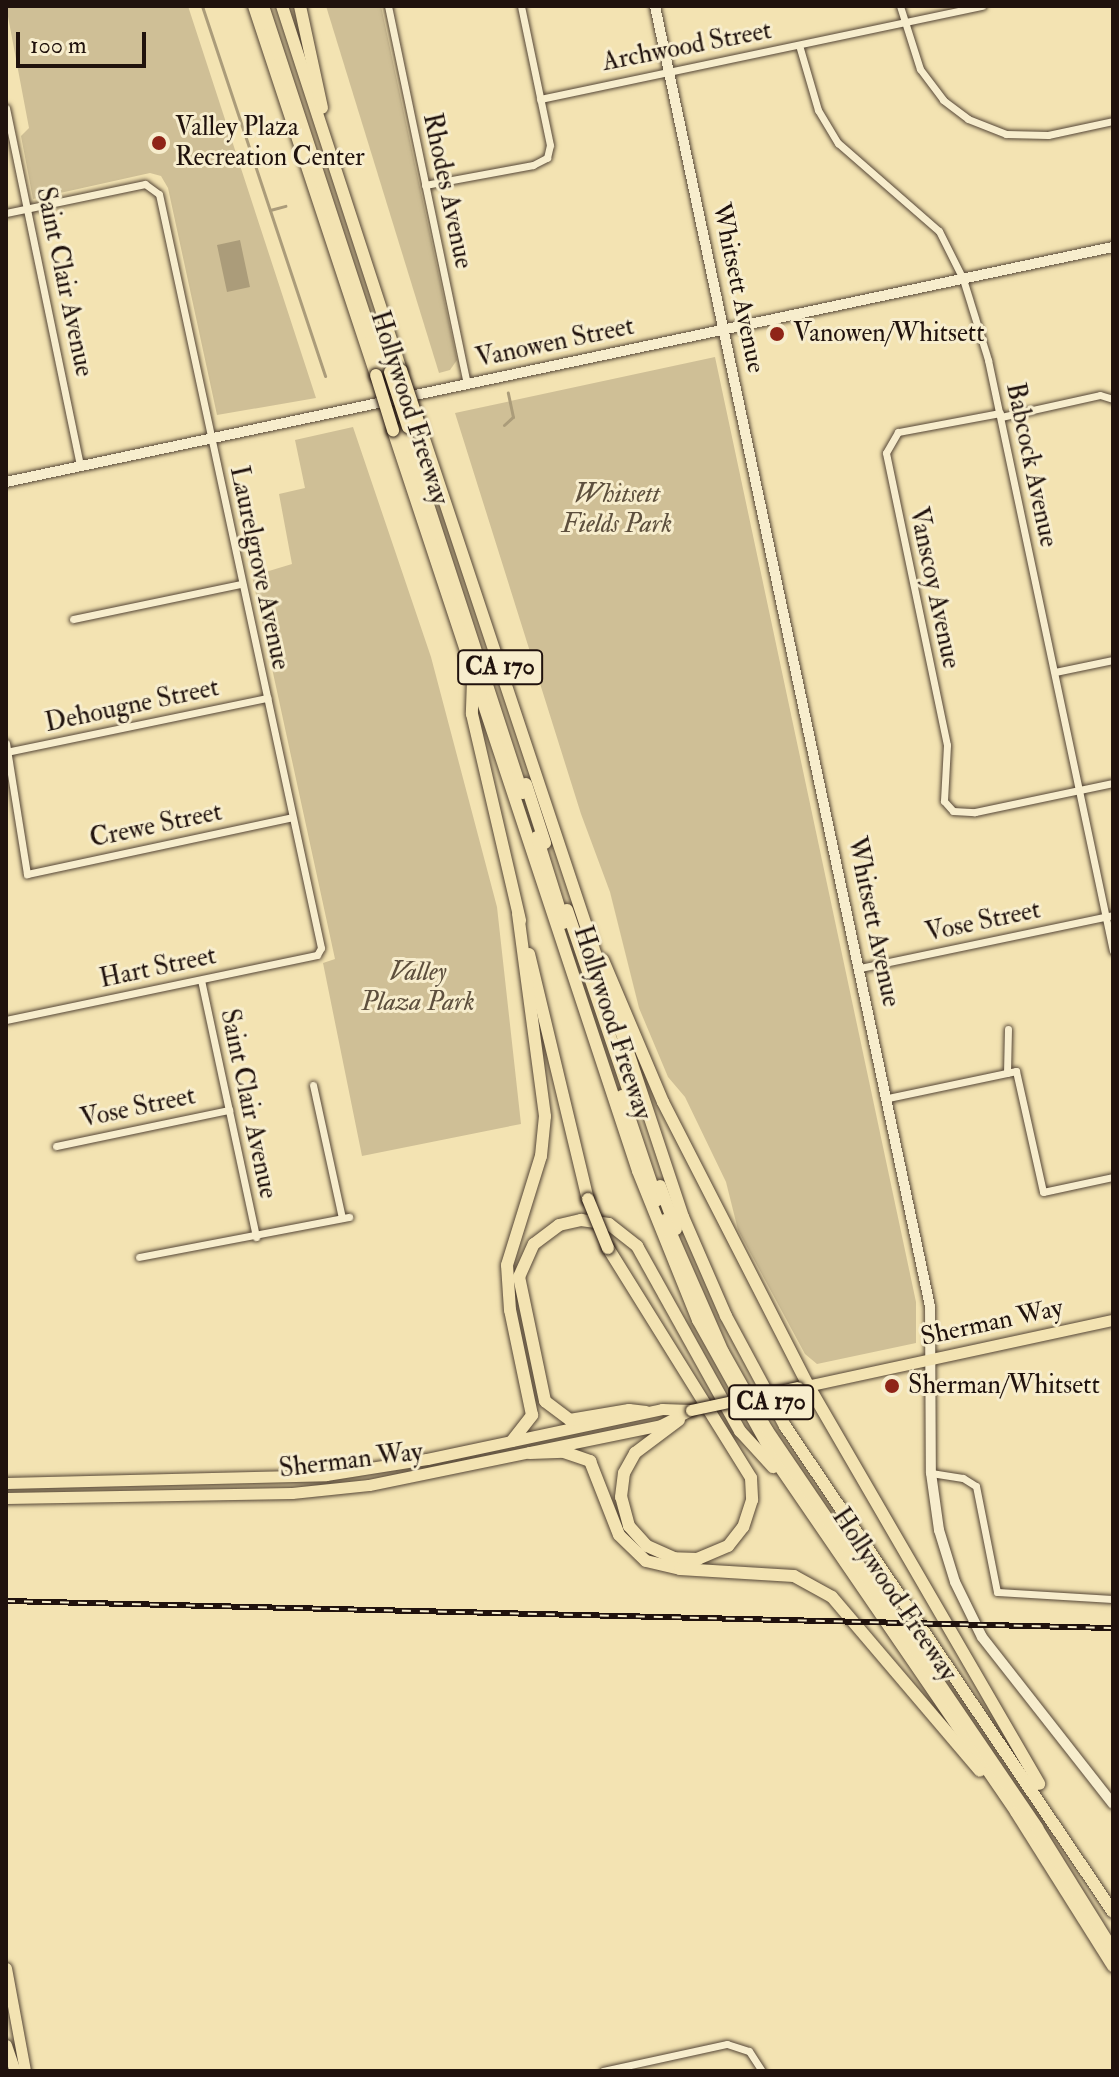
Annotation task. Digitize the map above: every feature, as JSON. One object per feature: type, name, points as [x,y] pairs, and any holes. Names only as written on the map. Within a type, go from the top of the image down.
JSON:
[{"type":"highway","name":"Hollywood Freeway","points":[[254,6],[580,910],[683,1217],[755,1373],[793,1439],[1069,1840],[1113,1912]]},
{"type":"highway","points":[[263,6],[388,373]]},
{"type":"highway","points":[[270,6],[388,373]]},
{"type":"highway","name":"Hollywood Freeway","points":[[282,6],[330,150],[388,373],[406,427],[473,671],[674,1267],[722,1368],[802,1499],[1016,1812],[1113,1966]]},
{"type":"highway","points":[[300,6],[330,150]]},
{"type":"highway","points":[[406,427],[647,1149],[707,1301],[788,1449],[1113,1934]]},
{"type":"highway","points":[[406,427],[647,1171],[704,1311],[767,1430],[1037,1828],[1113,1950]]},
{"type":"highway","points":[[473,671],[472,714],[588,1199],[608,1248],[751,1478],[752,1500],[743,1527],[728,1546],[698,1559],[674,1558],[647,1546],[629,1526],[621,1497],[624,1473],[635,1453],[679,1420]]},
{"type":"highway","points":[[580,910],[663,1102],[803,1386],[983,1682],[1069,1840]]},
{"type":"highway","points":[[512,1441],[532,1415],[510,1310],[507,1265],[539,1165],[545,1116],[518,914]]},
{"type":"highway","points":[[646,1412],[629,1410],[570,1420],[545,1401],[519,1277],[534,1244],[559,1225],[590,1220],[629,1237],[740,1431],[802,1499]]},
{"type":"highway","points":[[530,1453],[564,1452],[590,1461],[619,1535],[646,1561],[680,1569],[794,1576],[832,1597],[1016,1812]]},
{"type":"main road","name":"Whitsett Avenue","points":[[655,6],[930,1306],[933,1358],[931,1473],[939,1530],[969,1616],[1014,1681],[1113,1804]]},
{"type":"main road","name":"Vanowen Street","points":[[6,482],[1113,247]]},
{"type":"main road","name":"Sherman Way","points":[[6,1483],[293,1477],[381,1468],[646,1412],[691,1410],[1113,1320]]},
{"type":"main road","name":"Sherman Way","points":[[6,1498],[292,1493],[381,1483],[679,1420],[691,1410]]},
{"type":"main road","points":[[381,1468],[381,1483]]},
{"type":"main road","points":[[326,1475],[326,1490]]},
{"type":"main road","points":[[292,1493],[293,1477]]},
{"type":"main road","points":[[90,1481],[90,1496]]},
{"type":"main road","points":[[6,1968],[25,2071]]},
{"type":"main road","points":[[6,2045],[15,2071]]},
{"type":"street","name":"Rhodes Avenue","points":[[388,6],[467,384]]},
{"type":"street","points":[[425,185],[533,165],[547,158],[550,145],[521,6]]},
{"type":"street","points":[[900,6],[920,69],[943,100],[968,119],[1006,134],[1048,135],[1113,121]]},
{"type":"street","name":"Archwood Street","points":[[540,99],[982,6]]},
{"type":"street","name":"Babcock Avenue","points":[[799,45],[818,110],[838,143],[939,231],[963,279],[1000,415],[1109,916],[1113,951]]},
{"type":"street","name":"Saint Clair Avenue","points":[[6,108],[80,466]]},
{"type":"street","name":"Laurelgrove Avenue","points":[[27,208],[145,184],[156,189],[321,948],[317,955]]},
{"type":"street","points":[[6,213],[27,208]]},
{"type":"street","points":[[1000,415],[1100,395],[1112,399]]},
{"type":"street","name":"Vanscoy Avenue","points":[[1000,415],[898,432],[889,440],[887,459],[947,745],[944,801],[953,811],[975,812],[1081,790]]},
{"type":"street","points":[[73,619],[241,584]]},
{"type":"street","points":[[1055,672],[1113,660]]},
{"type":"street","name":"Dehougne Street","points":[[6,752],[267,698]]},
{"type":"street","points":[[6,743],[6,752]]},
{"type":"street","name":"Crewe Street","points":[[6,752],[27,874],[292,817]]},
{"type":"street","points":[[1081,790],[1113,783]]},
{"type":"street","name":"Vose Street","points":[[860,968],[1109,916]]},
{"type":"street","name":"Hart Street","points":[[6,1020],[317,955]]},
{"type":"street","name":"Saint Clair Avenue","points":[[201,980],[256,1237]]},
{"type":"street","points":[[1007,1073],[1008,1029]]},
{"type":"street","points":[[888,1098],[1016,1071],[1043,1192],[1113,1177]]},
{"type":"street","points":[[139,1257],[346,1218],[313,1085]]},
{"type":"street","name":"Vose Street","points":[[56,1146],[229,1110]]},
{"type":"street","points":[[931,1473],[963,1478],[976,1486],[997,1592],[1113,1599]]},
{"type":"street","points":[[603,2071],[727,2044],[749,2051],[762,2071]]},
{"type":"green space","points":[[6,6],[188,6],[316,398],[217,415],[168,188],[161,176],[150,173],[33,199],[21,136],[29,128]]},
{"type":"green space","points":[[326,6],[381,6],[457,360],[450,370],[439,373]]},
{"type":"green space","name":"Whitsett Fields Park","points":[[715,357],[916,1302],[916,1343],[817,1364],[805,1354],[738,1230],[726,1182],[685,1097],[668,1077],[639,1008],[610,892],[581,814],[455,413]]},
{"type":"green space","name":"Valley Plaza Park","points":[[353,427],[431,657],[497,907],[521,1124],[362,1156],[323,963],[335,959],[252,576],[292,564],[279,494],[305,488],[295,440]]},
{"type":"shaded area","points":[[240,240],[250,287],[227,292],[217,245]]},
{"type":"waterway","points":[[202,6],[325,376]]},
{"type":"waterway","points":[[270,210],[285,206]]},
{"type":"waterway","points":[[504,425],[513,417],[508,393]]},
{"type":"railway","points":[[6,1601],[1113,1628]]},
{"type":"place","name":"Valley Plaza Recreation Center","points":[[159,143]]},
{"type":"place","name":"Vanowen/Whitsett","points":[[777,334]]},
{"type":"place","name":"Sherman/Whitsett","points":[[892,1386]]}]
